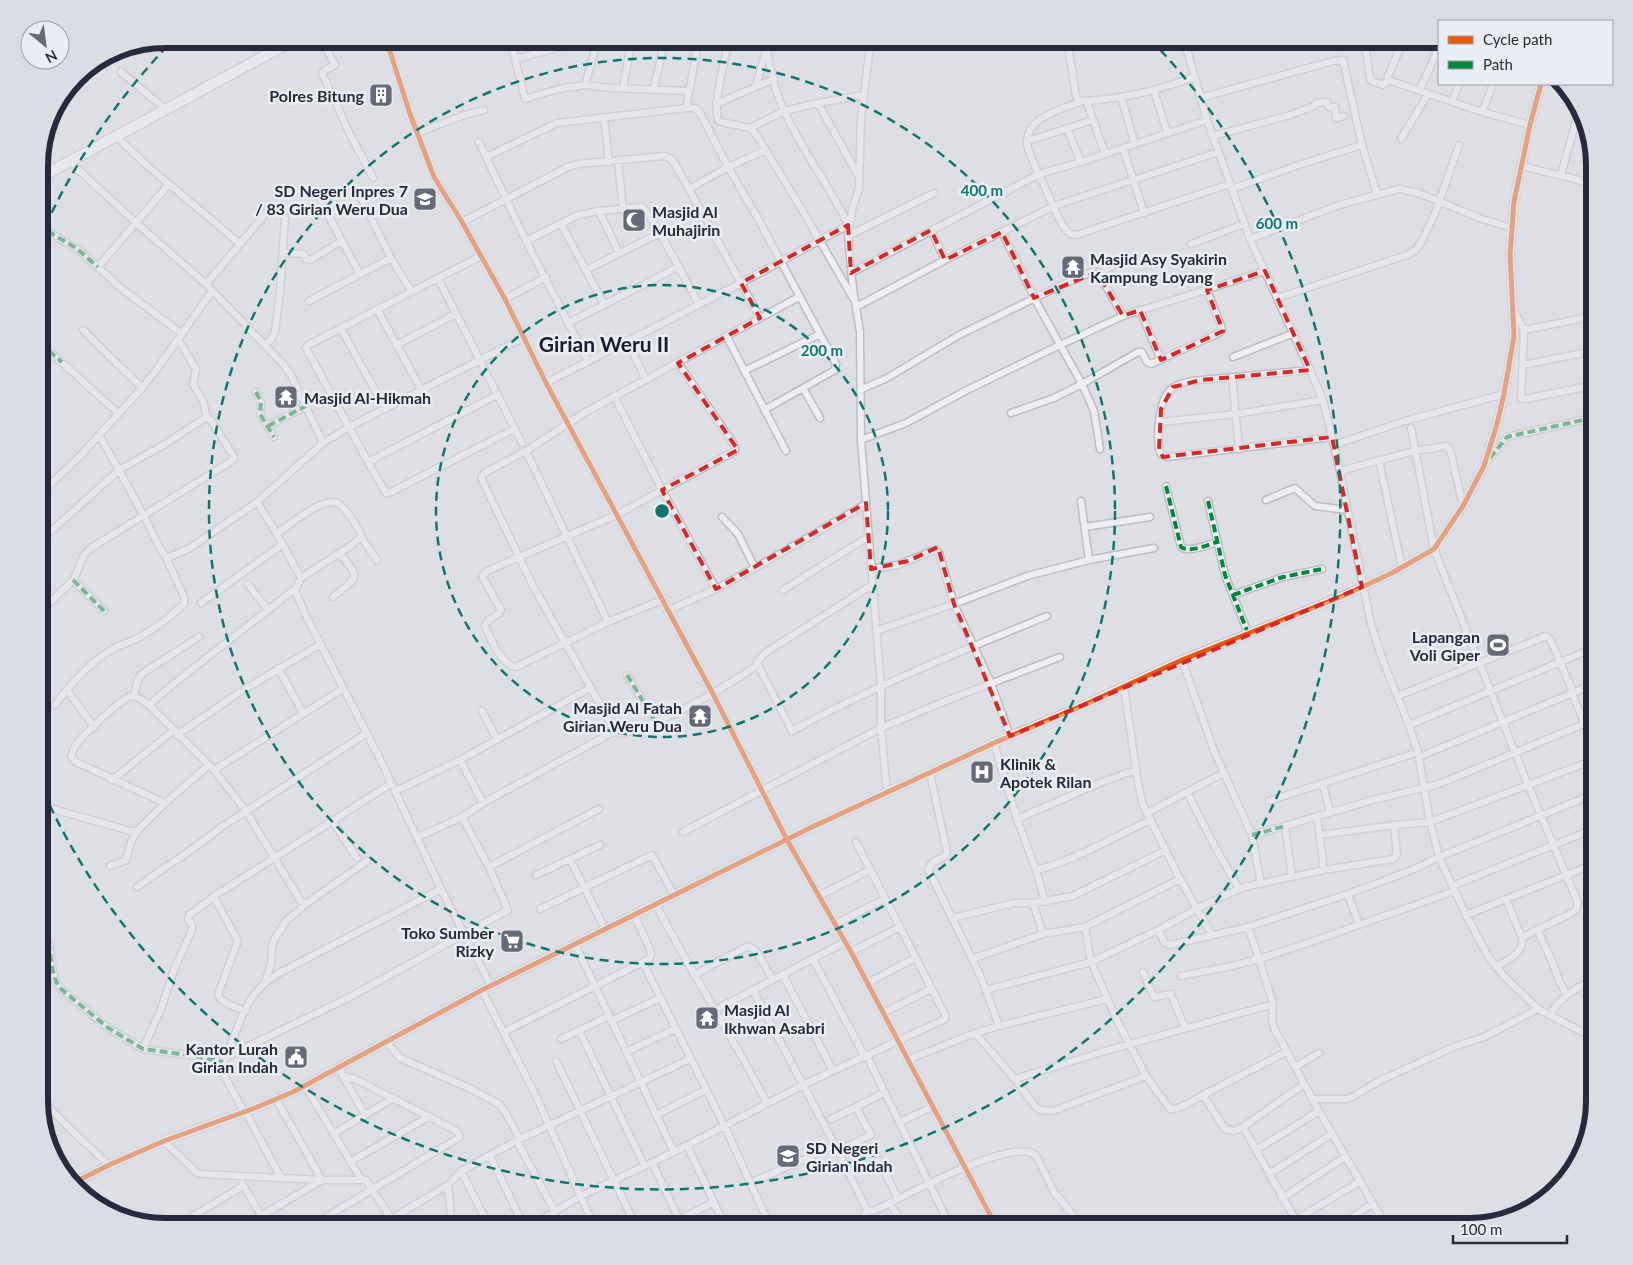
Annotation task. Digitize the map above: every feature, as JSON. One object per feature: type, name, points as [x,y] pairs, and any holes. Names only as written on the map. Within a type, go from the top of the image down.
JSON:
[{"type":"highway","points":[[48,173],[279,48]]},
{"type":"street","points":[[326,48],[335,65],[322,74],[373,178]]},
{"type":"street","points":[[389,48],[434,176],[505,299],[546,383],[713,694],[787,840],[851,952],[992,1218]]},
{"type":"street","points":[[512,48],[525,99],[558,89],[585,85],[689,91]]},
{"type":"street","points":[[514,59],[557,48]]},
{"type":"street","points":[[585,85],[595,48]]},
{"type":"street","points":[[623,87],[630,48]]},
{"type":"street","points":[[654,88],[663,48]]},
{"type":"street","points":[[686,108],[697,48]]},
{"type":"street","points":[[718,120],[716,104],[727,48]]},
{"type":"street","points":[[756,86],[767,48]]},
{"type":"street","points":[[767,48],[784,111],[849,226]]},
{"type":"street","points":[[870,48],[861,118],[860,178],[848,236],[861,349],[861,440],[882,686],[881,728],[887,793]]},
{"type":"street","points":[[1068,48],[1076,96],[1079,100],[1085,101]]},
{"type":"street","points":[[1186,48],[1207,120],[1244,224],[1294,333],[1322,400],[1340,471],[1371,624],[1418,754],[1423,788],[1439,857],[1479,941],[1496,967],[1538,1009],[1586,1034]]},
{"type":"street","points":[[1367,48],[1370,78],[1383,85],[1388,80],[1400,48]]},
{"type":"street","points":[[1418,91],[1438,50]]},
{"type":"street","points":[[1200,98],[1341,60],[1344,63],[1362,145],[1377,194]]},
{"type":"street","points":[[121,72],[165,109]]},
{"type":"street","points":[[1194,77],[1154,91],[1085,101],[1054,112],[1040,119],[1034,126],[1028,145],[1054,206],[1070,234],[1076,235],[1362,145]]},
{"type":"street","points":[[716,104],[774,79]]},
{"type":"street","points":[[1388,80],[1482,112],[1530,125]]},
{"type":"street","points":[[1452,101],[1459,85]]},
{"type":"street","points":[[1482,112],[1493,85]]},
{"type":"street","points":[[79,1180],[164,1141],[245,1112],[305,1086],[482,990],[787,840],[994,743],[1182,660],[1343,596],[1402,568],[1434,549],[1463,506],[1484,466],[1504,394],[1512,349],[1513,306],[1510,263],[1514,202],[1530,125],[1542,85]]},
{"type":"street","points":[[1154,91],[1167,132]]},
{"type":"street","points":[[750,128],[784,111],[818,102],[864,94]]},
{"type":"street","points":[[1401,139],[1428,94]]},
{"type":"street","points":[[1121,97],[1135,144]]},
{"type":"street","points":[[1085,101],[1105,154]]},
{"type":"street","points":[[818,102],[860,178]]},
{"type":"street","points":[[1213,136],[1290,115],[1314,106],[1316,103],[1327,102],[1329,107],[1335,107],[1336,118],[1344,116]]},
{"type":"street","points":[[486,157],[557,123],[686,108],[697,109],[836,364],[836,368],[764,410]]},
{"type":"street","points":[[418,133],[464,115],[484,110]]},
{"type":"street","points":[[604,117],[609,162]]},
{"type":"street","points":[[706,123],[718,120],[750,128],[766,150],[855,304]]},
{"type":"street","points":[[1028,141],[1093,120]]},
{"type":"street","points":[[851,273],[1039,174],[1207,120]]},
{"type":"street","points":[[1561,175],[1576,121]]},
{"type":"street","points":[[1067,129],[1081,162]]},
{"type":"street","points":[[116,136],[144,163],[239,243]]},
{"type":"street","points":[[479,142],[526,241],[588,361]]},
{"type":"street","points":[[1277,298],[1412,253],[1424,239],[1459,145]]},
{"type":"street","points":[[1123,148],[1144,214]]},
{"type":"street","points":[[689,189],[728,167],[766,150]]},
{"type":"street","points":[[855,304],[1054,206],[1218,152]]},
{"type":"street","points":[[462,222],[568,167],[578,164],[664,156],[670,158],[689,189],[760,318]]},
{"type":"street","points":[[68,161],[206,284],[288,369],[323,443]]},
{"type":"street","points":[[618,161],[623,209]]},
{"type":"street","points":[[1521,166],[1561,175],[1586,184]]},
{"type":"street","points":[[98,266],[169,184]]},
{"type":"street","points":[[1250,239],[1312,215],[1377,194],[1405,189],[1482,219],[1512,228]]},
{"type":"street","points":[[848,236],[934,193]]},
{"type":"street","points":[[362,200],[410,291]]},
{"type":"street","points":[[526,241],[578,215],[642,207],[660,233],[699,304]]},
{"type":"street","points":[[206,284],[267,212],[271,209],[282,211],[285,218],[283,253],[275,331],[271,340],[264,344]]},
{"type":"street","points":[[599,211],[619,253]]},
{"type":"street","points":[[328,215],[360,274]]},
{"type":"street","points":[[561,224],[604,304]]},
{"type":"street","points":[[1192,244],[1244,224]]},
{"type":"street","points":[[546,383],[849,226]]},
{"type":"street","points":[[931,230],[945,260]]},
{"type":"street","points":[[48,231],[76,248],[98,266],[122,290],[179,336],[196,369],[194,384],[196,391],[203,401],[208,418],[234,457],[233,460],[100,542],[84,555],[73,580],[48,604]]},
{"type":"street","points":[[1002,232],[1034,298],[1082,384],[1094,411],[1100,449]]},
{"type":"street","points":[[586,270],[660,233]]},
{"type":"street","points":[[283,253],[304,254],[306,260],[310,260],[342,241]]},
{"type":"street","points":[[481,256],[410,291],[306,347],[385,492],[389,493],[514,429]]},
{"type":"street","points":[[309,301],[391,258]]},
{"type":"street","points":[[1098,274],[1126,258]]},
{"type":"street","points":[[568,323],[678,267]]},
{"type":"street","points":[[860,390],[892,375],[959,335],[1094,271],[1098,274],[1123,316]]},
{"type":"street","points":[[861,440],[906,423],[965,391],[1123,316],[1265,271]]},
{"type":"street","points":[[505,299],[546,277]]},
{"type":"street","points":[[438,278],[522,443]]},
{"type":"street","points":[[1011,413],[1054,398],[1140,352],[1148,364],[1215,336],[1222,330],[1206,290]]},
{"type":"street","points":[[48,485],[79,457],[142,388],[158,369],[179,336],[212,291]]},
{"type":"street","points":[[758,665],[713,694],[655,721],[622,734],[615,730],[565,643],[520,558],[482,480],[482,476],[614,396],[800,297]]},
{"type":"street","points":[[1513,306],[1515,315],[1524,330],[1520,398],[1585,387]]},
{"type":"street","points":[[377,309],[421,389]]},
{"type":"street","points":[[1140,310],[1161,360]]},
{"type":"street","points":[[396,345],[456,314]]},
{"type":"street","points":[[1524,330],[1586,318]]},
{"type":"street","points":[[341,329],[385,408]]},
{"type":"street","points":[[83,330],[142,388]]},
{"type":"street","points":[[1233,357],[1294,333]]},
{"type":"street","points":[[744,371],[820,334]]},
{"type":"street","points":[[727,337],[786,451]]},
{"type":"street","points":[[166,557],[169,558],[190,548],[257,502],[323,443],[349,427],[523,338]]},
{"type":"street","points":[[627,341],[646,380]]},
{"type":"street","points":[[49,352],[118,413]]},
{"type":"street","points":[[1523,365],[1586,352]]},
{"type":"street","points":[[662,600],[608,622],[513,667],[504,662],[486,628],[485,624],[488,620],[500,614],[502,610],[482,575],[616,515],[734,451],[735,447],[678,363]]},
{"type":"street","points":[[1310,370],[1184,382],[1173,387],[1168,392],[1161,409],[1159,450],[1165,456],[1332,437]]},
{"type":"street","points":[[1232,377],[1239,449]]},
{"type":"street","points":[[803,388],[820,418]]},
{"type":"street","points":[[256,392],[261,402],[260,414],[274,436]]},
{"type":"street","points":[[1334,445],[1405,421],[1504,394]]},
{"type":"street","points":[[368,462],[497,395]]},
{"type":"street","points":[[614,396],[662,490],[716,588]]},
{"type":"street","points":[[1160,422],[1236,414],[1322,400]]},
{"type":"street","points":[[268,426],[306,406]]},
{"type":"street","points":[[48,534],[119,470],[208,418]]},
{"type":"street","points":[[1484,466],[1508,437],[1586,419]]},
{"type":"street","points":[[1411,428],[1414,452],[1434,549],[1565,876],[1578,903],[1576,910],[1522,938]]},
{"type":"street","points":[[55,705],[97,659],[112,649],[134,640],[175,613],[184,604],[184,597],[166,557],[98,435]]},
{"type":"street","points":[[1340,471],[1438,446],[1448,446],[1463,506]]},
{"type":"street","points":[[526,451],[608,622]]},
{"type":"street","points":[[1379,460],[1402,568]]},
{"type":"street","points":[[1166,486],[1180,547],[1185,550],[1217,542]]},
{"type":"street","points":[[1266,500],[1296,488],[1315,506],[1348,510]]},
{"type":"street","points":[[1081,501],[1089,560]]},
{"type":"street","points":[[1208,501],[1225,575],[1248,633]]},
{"type":"street","points":[[257,502],[301,578]]},
{"type":"street","points":[[277,534],[317,507],[334,502],[340,505],[351,518],[377,560]]},
{"type":"street","points":[[667,611],[755,568],[866,504]]},
{"type":"street","points":[[722,517],[738,534],[755,568]]},
{"type":"street","points":[[1085,527],[1150,517]]},
{"type":"street","points":[[149,705],[296,588],[301,578],[340,554],[361,537]]},
{"type":"street","points":[[784,590],[868,537]]},
{"type":"street","points":[[200,603],[283,544]]},
{"type":"street","points":[[876,631],[1027,576],[1089,560],[1154,548]]},
{"type":"street","points":[[871,569],[898,565],[936,550],[941,556],[954,604],[991,683],[1010,736]]},
{"type":"street","points":[[334,597],[349,584],[355,575],[354,569],[340,554]]},
{"type":"street","points":[[1233,595],[1283,577],[1322,569]]},
{"type":"street","points":[[73,580],[104,611]]},
{"type":"street","points":[[248,584],[268,610]]},
{"type":"street","points":[[872,586],[759,658],[758,665],[792,731],[826,712],[882,686],[1047,616]]},
{"type":"street","points":[[296,588],[296,593],[306,616],[367,733],[418,837],[441,889],[491,986]]},
{"type":"street","points":[[1398,696],[1546,636],[1550,639],[1561,662],[1586,729]]},
{"type":"street","points":[[134,696],[138,679],[144,673],[199,638]]},
{"type":"street","points":[[112,780],[175,732],[278,668],[321,644]]},
{"type":"street","points":[[1409,725],[1586,651]]},
{"type":"street","points":[[683,832],[881,728],[1060,657]]},
{"type":"street","points":[[1182,660],[1207,733],[1252,835],[1261,884]]},
{"type":"street","points":[[278,668],[303,713]]},
{"type":"street","points":[[627,675],[655,721]]},
{"type":"street","points":[[1124,687],[1140,793],[1147,813],[1180,879],[1212,935]]},
{"type":"street","points":[[1269,802],[1418,754],[1503,722],[1586,687]]},
{"type":"street","points":[[110,866],[126,860],[131,842],[138,830],[165,803],[212,768],[344,688]]},
{"type":"street","points":[[396,791],[460,760],[590,688]]},
{"type":"street","points":[[67,690],[94,727]]},
{"type":"street","points":[[165,803],[112,780],[76,762],[71,756],[75,746],[94,727],[115,707],[134,696],[149,705],[212,768],[246,811],[298,898],[306,904]]},
{"type":"street","points":[[482,711],[497,739]]},
{"type":"street","points":[[1252,835],[1448,780],[1584,724]]},
{"type":"street","points":[[418,837],[462,817],[483,802],[615,730]]},
{"type":"street","points":[[137,887],[203,843],[220,828],[367,733]]},
{"type":"street","points":[[994,743],[1045,902]]},
{"type":"street","points":[[460,760],[483,802]]},
{"type":"street","points":[[1320,835],[1430,822],[1586,763]]},
{"type":"street","points":[[1017,819],[1102,782],[1136,770]]},
{"type":"street","points":[[930,773],[947,852],[945,856],[932,863],[928,869],[972,959],[999,1026]]},
{"type":"street","points":[[1147,813],[1224,773]]},
{"type":"street","points":[[143,1048],[161,1009],[174,970],[192,930],[192,925],[188,920],[189,916],[273,858],[392,783]]},
{"type":"street","points":[[1323,784],[1330,812]]},
{"type":"street","points":[[1186,792],[1239,888]]},
{"type":"street","points":[[1158,930],[1167,944],[1248,927],[1348,894],[1412,870],[1439,857],[1586,797]]},
{"type":"street","points":[[48,808],[134,832],[138,830]]},
{"type":"street","points":[[489,867],[598,809]]},
{"type":"street","points":[[1317,816],[1324,870]]},
{"type":"street","points":[[48,942],[52,972],[60,988],[107,1028],[143,1048],[224,1060],[348,998],[508,910],[489,867],[462,817]]},
{"type":"street","points":[[332,820],[357,858]]},
{"type":"street","points":[[1036,870],[1068,861],[1151,820]]},
{"type":"street","points":[[986,990],[1091,962],[1239,888],[1396,857],[1394,825]]},
{"type":"street","points":[[1285,826],[1292,877]]},
{"type":"street","points":[[1181,976],[1259,959],[1359,925],[1586,832]]},
{"type":"street","points":[[548,1218],[581,1196],[674,1152],[803,1085],[945,1019],[945,1015],[856,842]]},
{"type":"street","points":[[536,875],[600,845]]},
{"type":"street","points":[[952,918],[1014,904],[1066,899],[1084,892],[1166,850]]},
{"type":"street","points":[[540,909],[652,855],[674,896]]},
{"type":"street","points":[[570,859],[605,929]]},
{"type":"street","points":[[265,983],[271,964],[272,947],[275,938],[287,920],[306,904],[367,861]]},
{"type":"street","points":[[1466,915],[1586,867]]},
{"type":"street","points":[[820,896],[870,870]]},
{"type":"street","points":[[972,959],[1043,934],[1085,926],[1180,879]]},
{"type":"street","points":[[281,1178],[221,1069],[254,996],[265,983],[284,971],[441,889]]},
{"type":"street","points":[[1348,894],[1359,925]]},
{"type":"street","points":[[214,897],[238,941],[218,997],[246,1011]]},
{"type":"street","points":[[835,924],[885,898]]},
{"type":"street","points":[[1496,967],[1521,950],[1523,943],[1506,899]]},
{"type":"street","points":[[1033,903],[1043,934]]},
{"type":"street","points":[[656,905],[767,1103]]},
{"type":"street","points":[[504,1032],[649,959],[651,955],[634,914]]},
{"type":"street","points":[[1085,926],[1091,962],[1107,999],[1146,1076],[1170,1109],[1174,1110],[1286,1052]]},
{"type":"street","points":[[1248,927],[1273,1004],[1273,1023],[1286,1052],[1381,1218]]},
{"type":"street","points":[[851,952],[900,928]]},
{"type":"street","points":[[1537,930],[1552,961],[1559,982],[1567,995]]},
{"type":"street","points":[[715,1010],[845,942]]},
{"type":"street","points":[[575,944],[674,1152]]},
{"type":"street","points":[[694,975],[748,946],[757,952],[773,980]]},
{"type":"street","points":[[867,983],[915,958]]},
{"type":"street","points":[[813,959],[885,1092],[946,1218]]},
{"type":"street","points":[[643,963],[724,1125],[766,1218]]},
{"type":"street","points":[[1142,972],[1154,997],[1172,994],[1185,1028]]},
{"type":"street","points":[[783,975],[833,1071]]},
{"type":"street","points":[[1550,1015],[1567,995],[1586,983]]},
{"type":"street","points":[[883,1013],[931,989]]},
{"type":"street","points":[[482,990],[504,1032],[591,1218]]},
{"type":"street","points":[[754,990],[867,1210],[864,1218]]},
{"type":"street","points":[[561,1039],[660,998]]},
{"type":"street","points":[[907,1060],[975,1033],[1107,999]]},
{"type":"street","points":[[1015,1079],[1185,1028],[1273,1004]]},
{"type":"street","points":[[1312,1099],[1347,1099],[1380,1080],[1456,1046],[1484,1037],[1538,1009]]},
{"type":"street","points":[[626,1052],[675,1028]]},
{"type":"street","points":[[579,1030],[644,1165]]},
{"type":"street","points":[[975,1033],[1040,1110],[1053,1111],[1146,1076]]},
{"type":"street","points":[[386,1041],[400,1058],[469,1088],[499,1104],[505,1112],[555,1212]]},
{"type":"street","points":[[1295,1067],[1319,1054]]},
{"type":"street","points":[[393,1218],[448,1185],[461,1170],[548,1125],[690,1059]]},
{"type":"street","points":[[556,1061],[632,1218]]},
{"type":"street","points":[[339,1068],[365,1115]]},
{"type":"street","points":[[325,1218],[460,1137],[457,1131],[430,1116],[355,1078],[343,1076]]},
{"type":"street","points":[[1203,1095],[1225,1129],[1234,1131],[1243,1127],[1304,1084]]},
{"type":"street","points":[[305,1086],[361,1179]]},
{"type":"street","points":[[656,1115],[705,1090]]},
{"type":"street","points":[[831,1119],[885,1092]]},
{"type":"street","points":[[333,1134],[394,1098]]},
{"type":"street","points":[[276,1099],[322,1180]]},
{"type":"street","points":[[48,1106],[109,1165]]},
{"type":"street","points":[[750,1183],[871,1135],[856,1107]]},
{"type":"street","points":[[900,1122],[932,1107]]},
{"type":"street","points":[[1256,1150],[1319,1112]]},
{"type":"street","points":[[350,1162],[430,1116]]},
{"type":"street","points":[[1243,1127],[1294,1218]]},
{"type":"street","points":[[1269,1174],[1332,1134]]},
{"type":"street","points":[[164,1141],[198,1173],[322,1180],[366,1180],[390,1218]]},
{"type":"street","points":[[687,1145],[721,1218]]},
{"type":"street","points":[[867,1210],[872,1211],[965,1167],[1011,1153],[1029,1152],[1035,1154],[1042,1164],[1045,1176],[1054,1192],[1075,1218]]},
{"type":"street","points":[[490,1156],[520,1218]]},
{"type":"street","points":[[1282,1198],[1345,1157]]},
{"type":"street","points":[[879,1160],[898,1199]]},
{"type":"street","points":[[652,1162],[678,1218]]},
{"type":"street","points":[[461,1170],[485,1218]]},
{"type":"street","points":[[237,1175],[261,1216]]},
{"type":"street","points":[[258,1218],[322,1180]]},
{"type":"street","points":[[1298,1218],[1359,1182]]},
{"type":"street","points":[[448,1185],[450,1218]]},
{"type":"street","points":[[190,1218],[243,1186]]},
{"type":"street","points":[[688,1218],[714,1202]]},
{"type":"street","points":[[890,1203],[898,1218]]},
{"type":"street","points":[[1351,1218],[1372,1204]]},
{"type":"highlighted area","points":[[848,225],[851,273],[931,230],[945,260],[1002,232],[1034,298],[1097,272],[1123,316],[1140,310],[1161,360],[1223,331],[1207,290],[1265,271],[1310,370],[1201,380],[1173,387],[1161,409],[1159,450],[1163,457],[1332,437],[1362,587],[1010,736],[954,604],[938,547],[908,561],[871,569],[866,503],[716,589],[662,490],[738,450],[678,363],[760,318],[741,283]]},
{"type":"shaded area","name":"Lapangan Voli Giper","points":[[1505,630],[1514,647],[1489,658],[1482,642]]},
{"type":"marked path","points":[[48,231],[76,248],[98,267]]},
{"type":"marked path","points":[[49,351],[62,362]]},
{"type":"marked path","points":[[256,392],[261,402],[260,414],[274,437]]},
{"type":"marked path","points":[[268,426],[306,406]]},
{"type":"marked path","points":[[1490,458],[1507,437],[1586,419]]},
{"type":"marked path","points":[[1166,486],[1181,547],[1194,549],[1217,542]]},
{"type":"marked path","points":[[1208,501],[1225,575],[1248,633]]},
{"type":"marked path","points":[[1233,595],[1283,577],[1322,569]]},
{"type":"marked path","points":[[73,580],[104,611]]},
{"type":"marked path","points":[[627,675],[655,721]]},
{"type":"marked path","points":[[1252,835],[1285,826]]},
{"type":"marked path","points":[[48,942],[53,973],[60,988],[107,1027],[143,1049],[223,1062]]},
{"type":"cycle path","points":[[389,48],[410,114],[434,177],[462,222],[505,299],[546,383],[713,694],[787,840],[851,952],[992,1218]]},
{"type":"cycle path","points":[[79,1180],[164,1141],[293,1092],[482,990],[810,828],[994,743],[1082,706],[1182,660],[1343,596],[1392,573],[1434,549],[1463,506],[1484,466],[1504,394],[1514,336],[1510,254],[1514,202],[1530,125],[1541,85]]},
{"type":"place","name":"Polres Bitung","points":[[381,95]]},
{"type":"place","name":"SD Negeri Inpres 7 / 83 Girian Weru Dua","points":[[425,199]]},
{"type":"place","name":"Masjid Al Muhajirin","points":[[634,220]]},
{"type":"place","name":"Masjid Asy Syakirin Kampung Loyang","points":[[1073,267]]},
{"type":"place","name":"Masjid Al-Hikmah","points":[[286,397]]},
{"type":"place","name":"Lapangan Voli Giper","points":[[1498,645]]},
{"type":"place","name":"Masjid Al Fatah Girian Weru Dua","points":[[700,716]]},
{"type":"place","name":"Klinik & Apotek Rilan","points":[[982,772]]},
{"type":"place","name":"Toko Sumber Rizky","points":[[512,941]]},
{"type":"place","name":"Masjid Al Ikhwan Asabri","points":[[707,1018]]},
{"type":"place","name":"Kantor Lurah Girian Indah","points":[[296,1057]]},
{"type":"place","name":"SD Negeri Girian Indah","points":[[788,1156]]},
{"type":"district","name":"Girian Weru II","points":[[604,343]]}]
